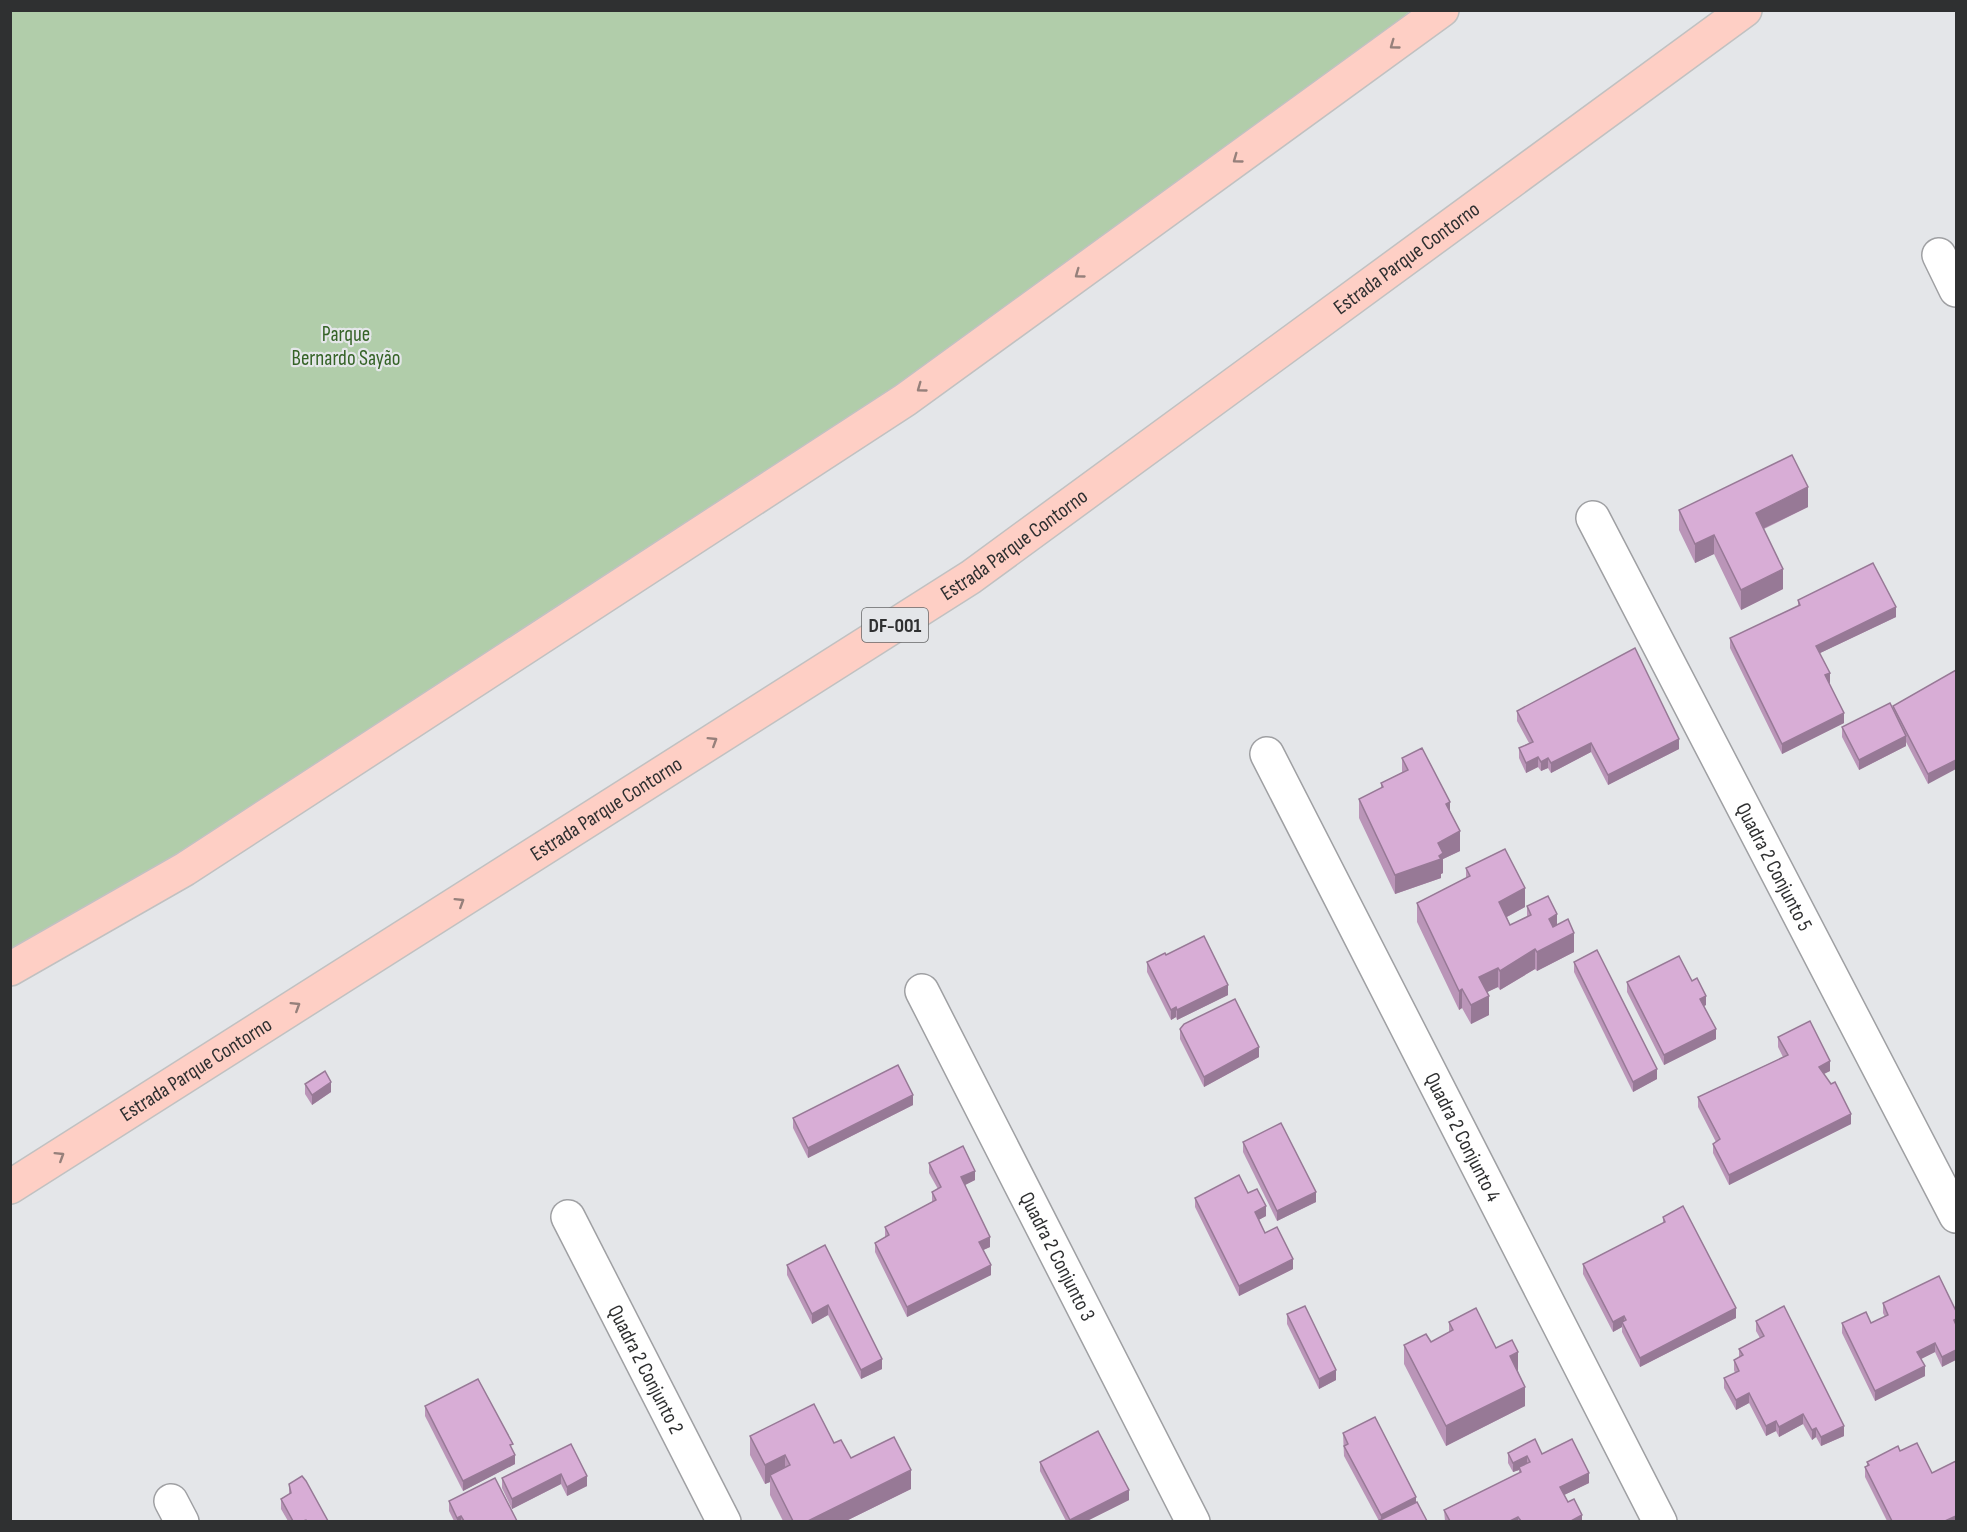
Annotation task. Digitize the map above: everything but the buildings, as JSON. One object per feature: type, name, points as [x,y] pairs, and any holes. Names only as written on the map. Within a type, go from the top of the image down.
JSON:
[{"type":"main road","points":[[10,969],[185,869],[905,400],[1442,10]]},
{"type":"main road","name":"Estrada Parque Contorno","points":[[10,1187],[971,577],[1745,10]]},
{"type":"street","points":[[1939,255],[1956,290]]},
{"type":"street","name":"Quadra 2 Conjunto 5","points":[[1593,518],[1956,1216]]},
{"type":"street","name":"Quadra 2 Conjunto 4","points":[[1267,754],[1660,1521]]},
{"type":"street","name":"Quadra 2 Conjunto 3","points":[[922,991],[1193,1521]]},
{"type":"street","name":"Quadra 2 Conjunto 2","points":[[568,1217],[724,1521]]},
{"type":"green space","name":"Parque Bernardo Sayão","points":[[11,11],[1410,11],[1144,228],[11,961]]}]
